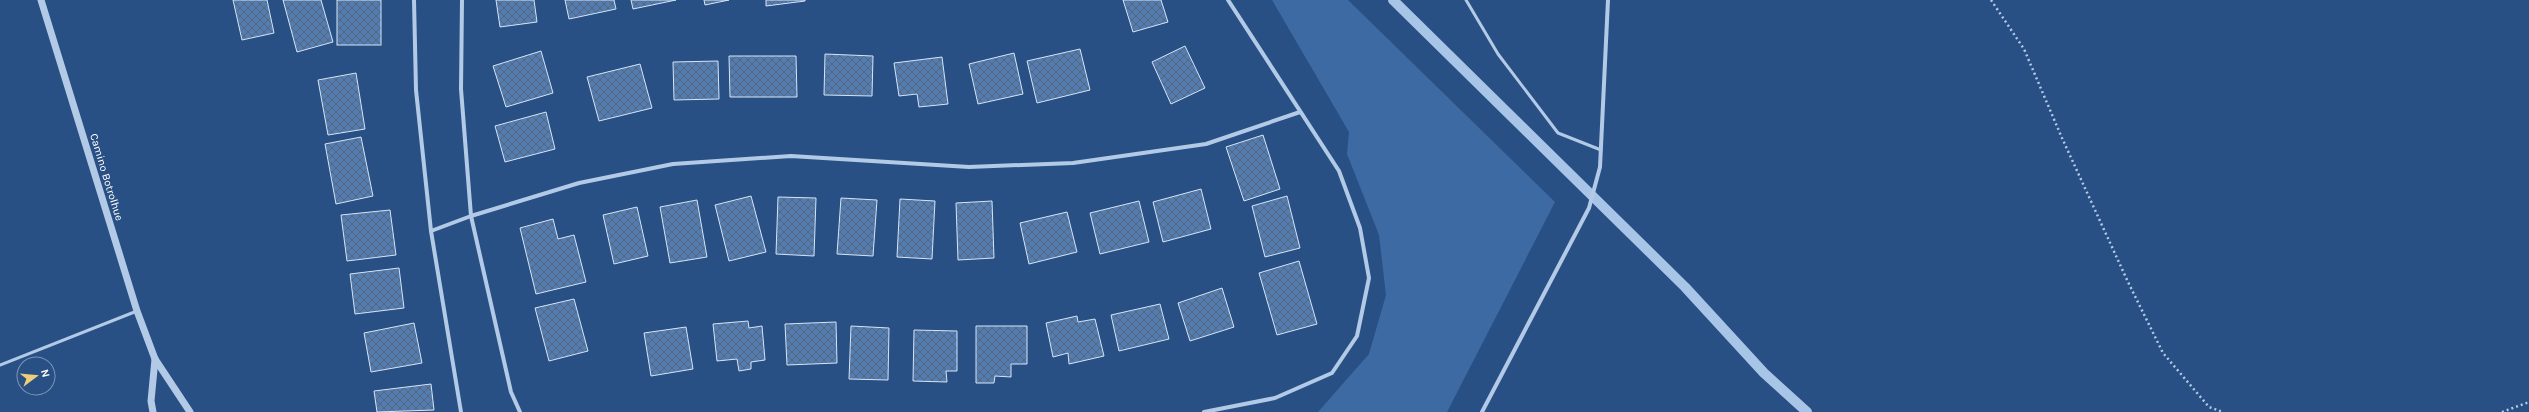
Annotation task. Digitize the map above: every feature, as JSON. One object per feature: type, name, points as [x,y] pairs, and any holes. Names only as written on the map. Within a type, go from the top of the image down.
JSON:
[{"type":"street","name":"Camino Botrolhue","points":[[41,0],[137,310],[155,359],[190,412]]},
{"type":"street","points":[[414,0],[416,90],[431,231],[461,412]]},
{"type":"street","points":[[462,0],[461,89],[471,216],[511,392],[520,412]]},
{"type":"street","points":[[1204,412],[1275,398],[1332,373],[1357,336],[1368,278],[1360,228],[1339,171],[1228,0]]},
{"type":"street","points":[[1482,412],[1589,208],[1596,182],[1601,150],[1608,0]]},
{"type":"street","points":[[431,231],[471,216],[579,183],[673,164],[791,156],[969,167],[1073,163],[1206,144],[1300,112]]},
{"type":"street","name":"Camino Botrolhue","points":[[153,412],[151,401],[155,359]]},
{"type":"lane","points":[[1466,0],[1498,54],[1558,133],[1601,150]]},
{"type":"lane","points":[[0,365],[137,310]]},
{"type":"path","points":[[1991,0],[2024,48],[2062,138],[2128,282],[2163,353],[2209,407],[2223,412]]},
{"type":"path","points":[[2502,412],[2529,402]]},
{"type":"shaded area","points":[[1272,0],[1348,0],[1555,202],[1447,412],[1318,412],[1369,354],[1386,295],[1379,235],[1347,154],[1349,132]]},
{"type":"building","points":[[233,0],[267,0],[274,33],[242,40]]},
{"type":"building","points":[[283,0],[321,0],[333,42],[297,52]]},
{"type":"building","points":[[337,0],[381,0],[381,45],[337,45]]},
{"type":"building","points":[[496,0],[534,0],[537,22],[500,27]]},
{"type":"building","points":[[565,0],[614,0],[616,9],[569,19]]},
{"type":"building","points":[[631,0],[676,0],[633,9]]},
{"type":"building","points":[[704,0],[729,0],[705,5]]},
{"type":"building","points":[[766,0],[805,0],[805,1],[766,6]]},
{"type":"building","points":[[1123,0],[1161,0],[1168,22],[1133,32]]},
{"type":"building","points":[[1185,46],[1205,88],[1171,104],[1152,62]]},
{"type":"building","points":[[1080,49],[1090,90],[1037,103],[1027,61]]},
{"type":"building","points":[[541,51],[553,93],[506,107],[493,66]]},
{"type":"building","points":[[1014,53],[1023,94],[978,104],[969,64]]},
{"type":"building","points":[[825,54],[873,56],[872,96],[824,95]]},
{"type":"building","points":[[729,56],[796,56],[797,97],[730,97]]},
{"type":"building","points":[[942,57],[948,104],[919,107],[917,94],[899,96],[894,63]]},
{"type":"building","points":[[718,61],[719,99],[674,100],[673,62]]},
{"type":"building","points":[[640,64],[652,108],[599,121],[587,77]]},
{"type":"building","points":[[356,73],[365,129],[328,135],[318,80]]},
{"type":"building","points":[[546,112],[555,149],[505,162],[495,126]]},
{"type":"building","points":[[1263,135],[1280,189],[1244,201],[1226,147]]},
{"type":"building","points":[[361,137],[373,196],[336,204],[325,144]]},
{"type":"building","points":[[1201,189],[1211,229],[1163,242],[1153,202]]},
{"type":"building","points":[[751,196],[766,252],[729,261],[715,205]]},
{"type":"building","points":[[1287,196],[1300,248],[1265,257],[1252,206]]},
{"type":"building","points":[[778,197],[816,198],[814,256],[776,254]]},
{"type":"building","points":[[841,198],[877,200],[873,256],[837,254]]},
{"type":"building","points":[[900,199],[935,201],[932,259],[897,257]]},
{"type":"building","points":[[697,200],[707,257],[670,263],[660,207]]},
{"type":"building","points":[[992,201],[994,258],[958,260],[956,203]]},
{"type":"building","points":[[1139,201],[1149,242],[1100,254],[1090,213]]},
{"type":"building","points":[[637,207],[648,256],[614,264],[603,215]]},
{"type":"building","points":[[390,210],[396,255],[347,261],[341,215]]},
{"type":"building","points":[[1067,212],[1077,252],[1029,264],[1020,223]]},
{"type":"building","points":[[553,219],[558,239],[574,235],[586,282],[536,294],[520,228]]},
{"type":"building","points":[[1299,261],[1317,324],[1277,335],[1259,273]]},
{"type":"building","points":[[399,268],[404,308],[355,314],[350,274]]},
{"type":"building","points":[[1222,288],[1234,327],[1190,341],[1178,303]]},
{"type":"building","points":[[574,299],[588,351],[549,361],[535,308]]},
{"type":"building","points":[[1160,304],[1169,339],[1119,351],[1111,315]]},
{"type":"building","points":[[1077,316],[1078,322],[1095,319],[1104,356],[1069,364],[1068,353],[1053,357],[1046,323]]},
{"type":"building","points":[[748,321],[749,328],[762,326],[765,360],[751,362],[751,369],[739,371],[737,359],[717,361],[713,324]]},
{"type":"building","points":[[836,322],[837,363],[787,365],[785,324]]},
{"type":"building","points":[[414,323],[422,363],[371,372],[364,333]]},
{"type":"building","points":[[851,326],[889,328],[888,380],[849,379]]},
{"type":"building","points":[[976,326],[1027,326],[1027,364],[1011,364],[1011,377],[995,376],[994,383],[976,383]]},
{"type":"building","points":[[686,327],[693,369],[651,376],[644,333]]},
{"type":"building","points":[[914,330],[957,331],[957,371],[946,371],[947,382],[913,381]]},
{"type":"building","points":[[431,384],[434,410],[377,412],[374,391]]},
{"type":"waterway","points":[[1393,0],[1685,287],[1764,373],[1807,412]]}]
